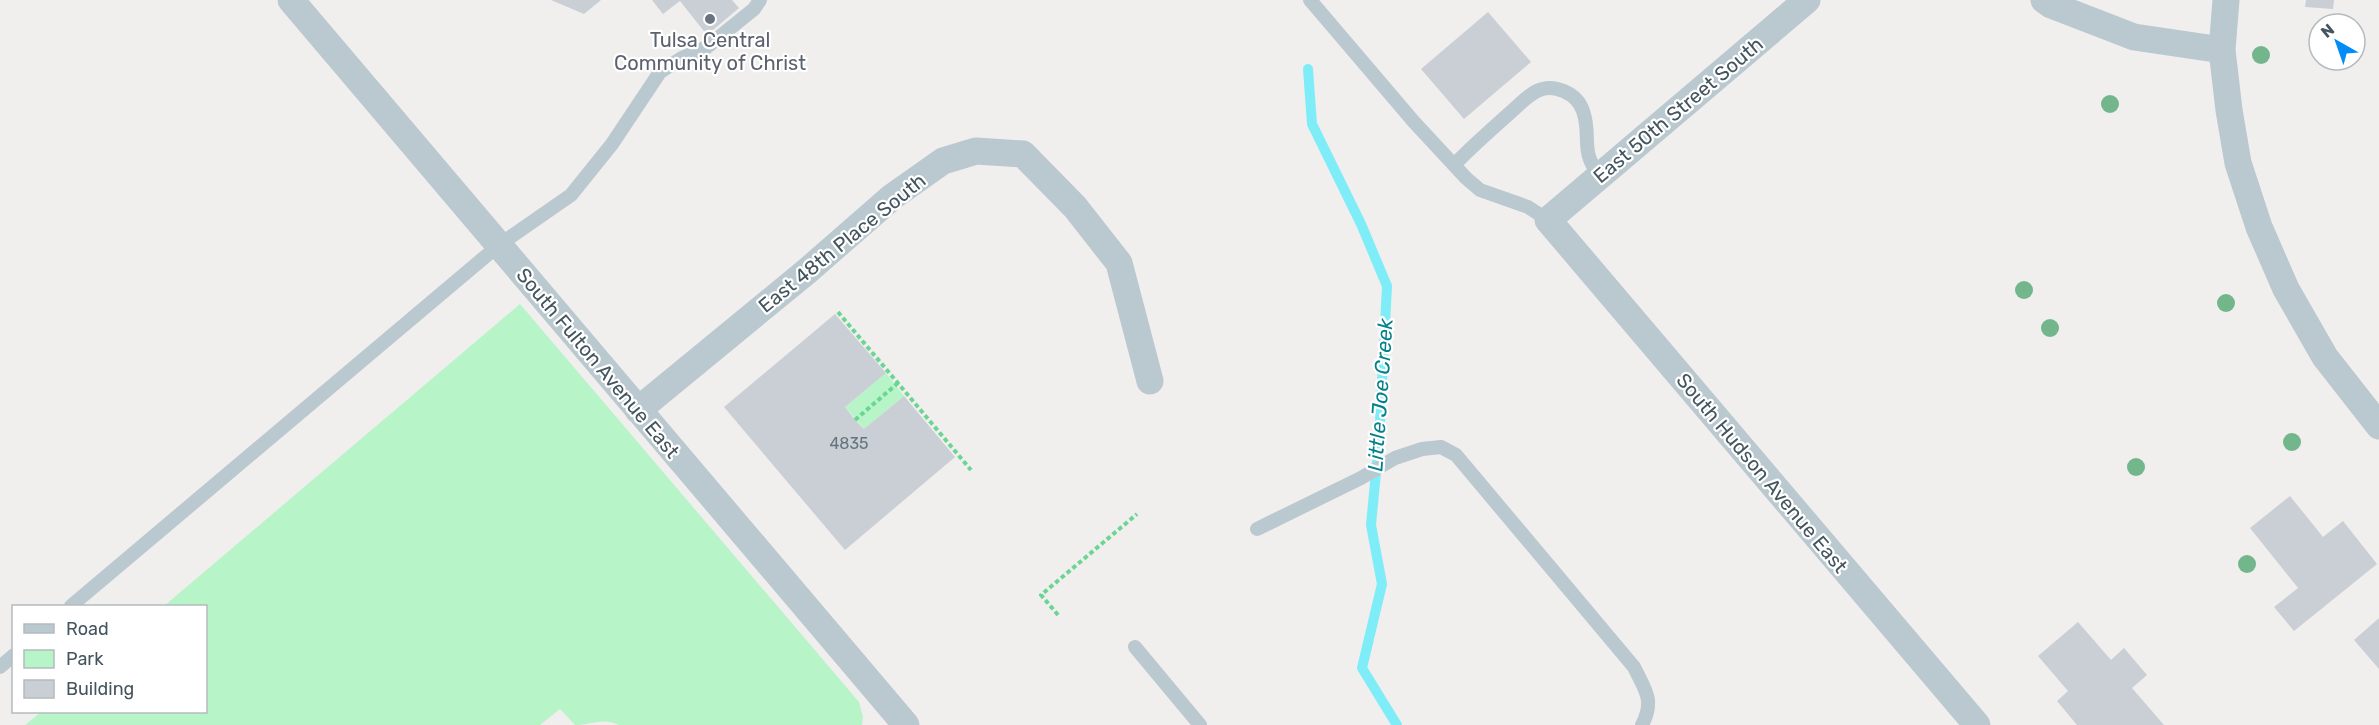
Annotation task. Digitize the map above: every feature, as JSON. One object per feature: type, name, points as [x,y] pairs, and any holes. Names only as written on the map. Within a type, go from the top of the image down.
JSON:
[{"type":"street","name":"South Fulton Avenue East","points":[[291,0],[903,724]]},
{"type":"street","name":"East 50th Street South","points":[[1548,220],[1807,0]]},
{"type":"street","points":[[2044,0],[2051,5],[2134,37],[2222,50]]},
{"type":"street","points":[[2226,0],[2222,50],[2238,163],[2259,227],[2286,289],[2325,357],[2379,426]]},
{"type":"street","name":"East 48th Place South","points":[[638,410],[807,272],[892,197],[943,161],[976,151],[1023,154],[1075,207],[1119,263],[1150,381]]},
{"type":"street","name":"South Hudson Avenue East","points":[[1548,220],[1977,725]]},
{"type":"lane","points":[[72,605],[499,245],[571,195],[612,144],[660,72],[682,58],[707,47],[754,9],[760,0]]},
{"type":"lane","points":[[1310,0],[1414,122],[1480,190],[1528,207],[1548,220]]},
{"type":"lane","points":[[1454,165],[1475,143],[1527,98],[1538,90],[1551,88],[1570,94],[1583,111],[1588,156],[1592,167],[1600,176]]},
{"type":"lane","points":[[1257,529],[1361,478],[1395,458],[1422,449],[1441,447],[1456,455],[1634,667],[1650,698],[1648,714],[1642,725]]},
{"type":"lane","points":[[1135,647],[1200,725]]},
{"type":"lane","points":[[0,667],[12,658]]},
{"type":"path","points":[[838,312],[971,470]]},
{"type":"path","points":[[855,420],[898,383]]},
{"type":"path","points":[[1058,615],[1041,595],[1137,514]]},
{"type":"green space","points":[[520,304],[859,702],[863,717],[862,725],[619,725],[602,721],[575,725],[560,709],[540,725],[25,725],[40,713],[207,713],[207,605],[165,605]]},
{"type":"green space","points":[[886,373],[904,396],[864,429],[845,407]]},
{"type":"building","name":"Tulsa Central Community of Christ","points":[[551,0],[601,0],[584,14]]},
{"type":"building","name":"Tulsa Central Community of Christ","points":[[652,0],[732,0],[739,8],[707,35],[680,1],[663,14]]},
{"type":"building","points":[[2306,0],[2334,0],[2333,9],[2305,7]]},
{"type":"building","points":[[1488,12],[1531,62],[1464,119],[1421,69]]},
{"type":"building","points":[[835,314],[886,373],[845,407],[855,420],[864,429],[904,396],[955,457],[845,550],[724,407]]},
{"type":"building","points":[[2290,496],[2323,537],[2343,521],[2377,564],[2294,631],[2274,607],[2298,588],[2250,528]]},
{"type":"building","points":[[2379,618],[2379,669],[2354,640]]},
{"type":"building","points":[[2078,622],[2111,660],[2124,648],[2147,675],[2132,688],[2164,725],[2077,725],[2057,701],[2068,691],[2038,656]]},
{"type":"waterway","name":"Little Joe Creek","points":[[1308,69],[1312,124],[1361,224],[1387,286],[1379,441],[1371,525],[1382,584],[1362,668],[1397,725]]},
{"type":"place","name":"Tulsa Central Community of Christ","points":[[710,19]]}]
